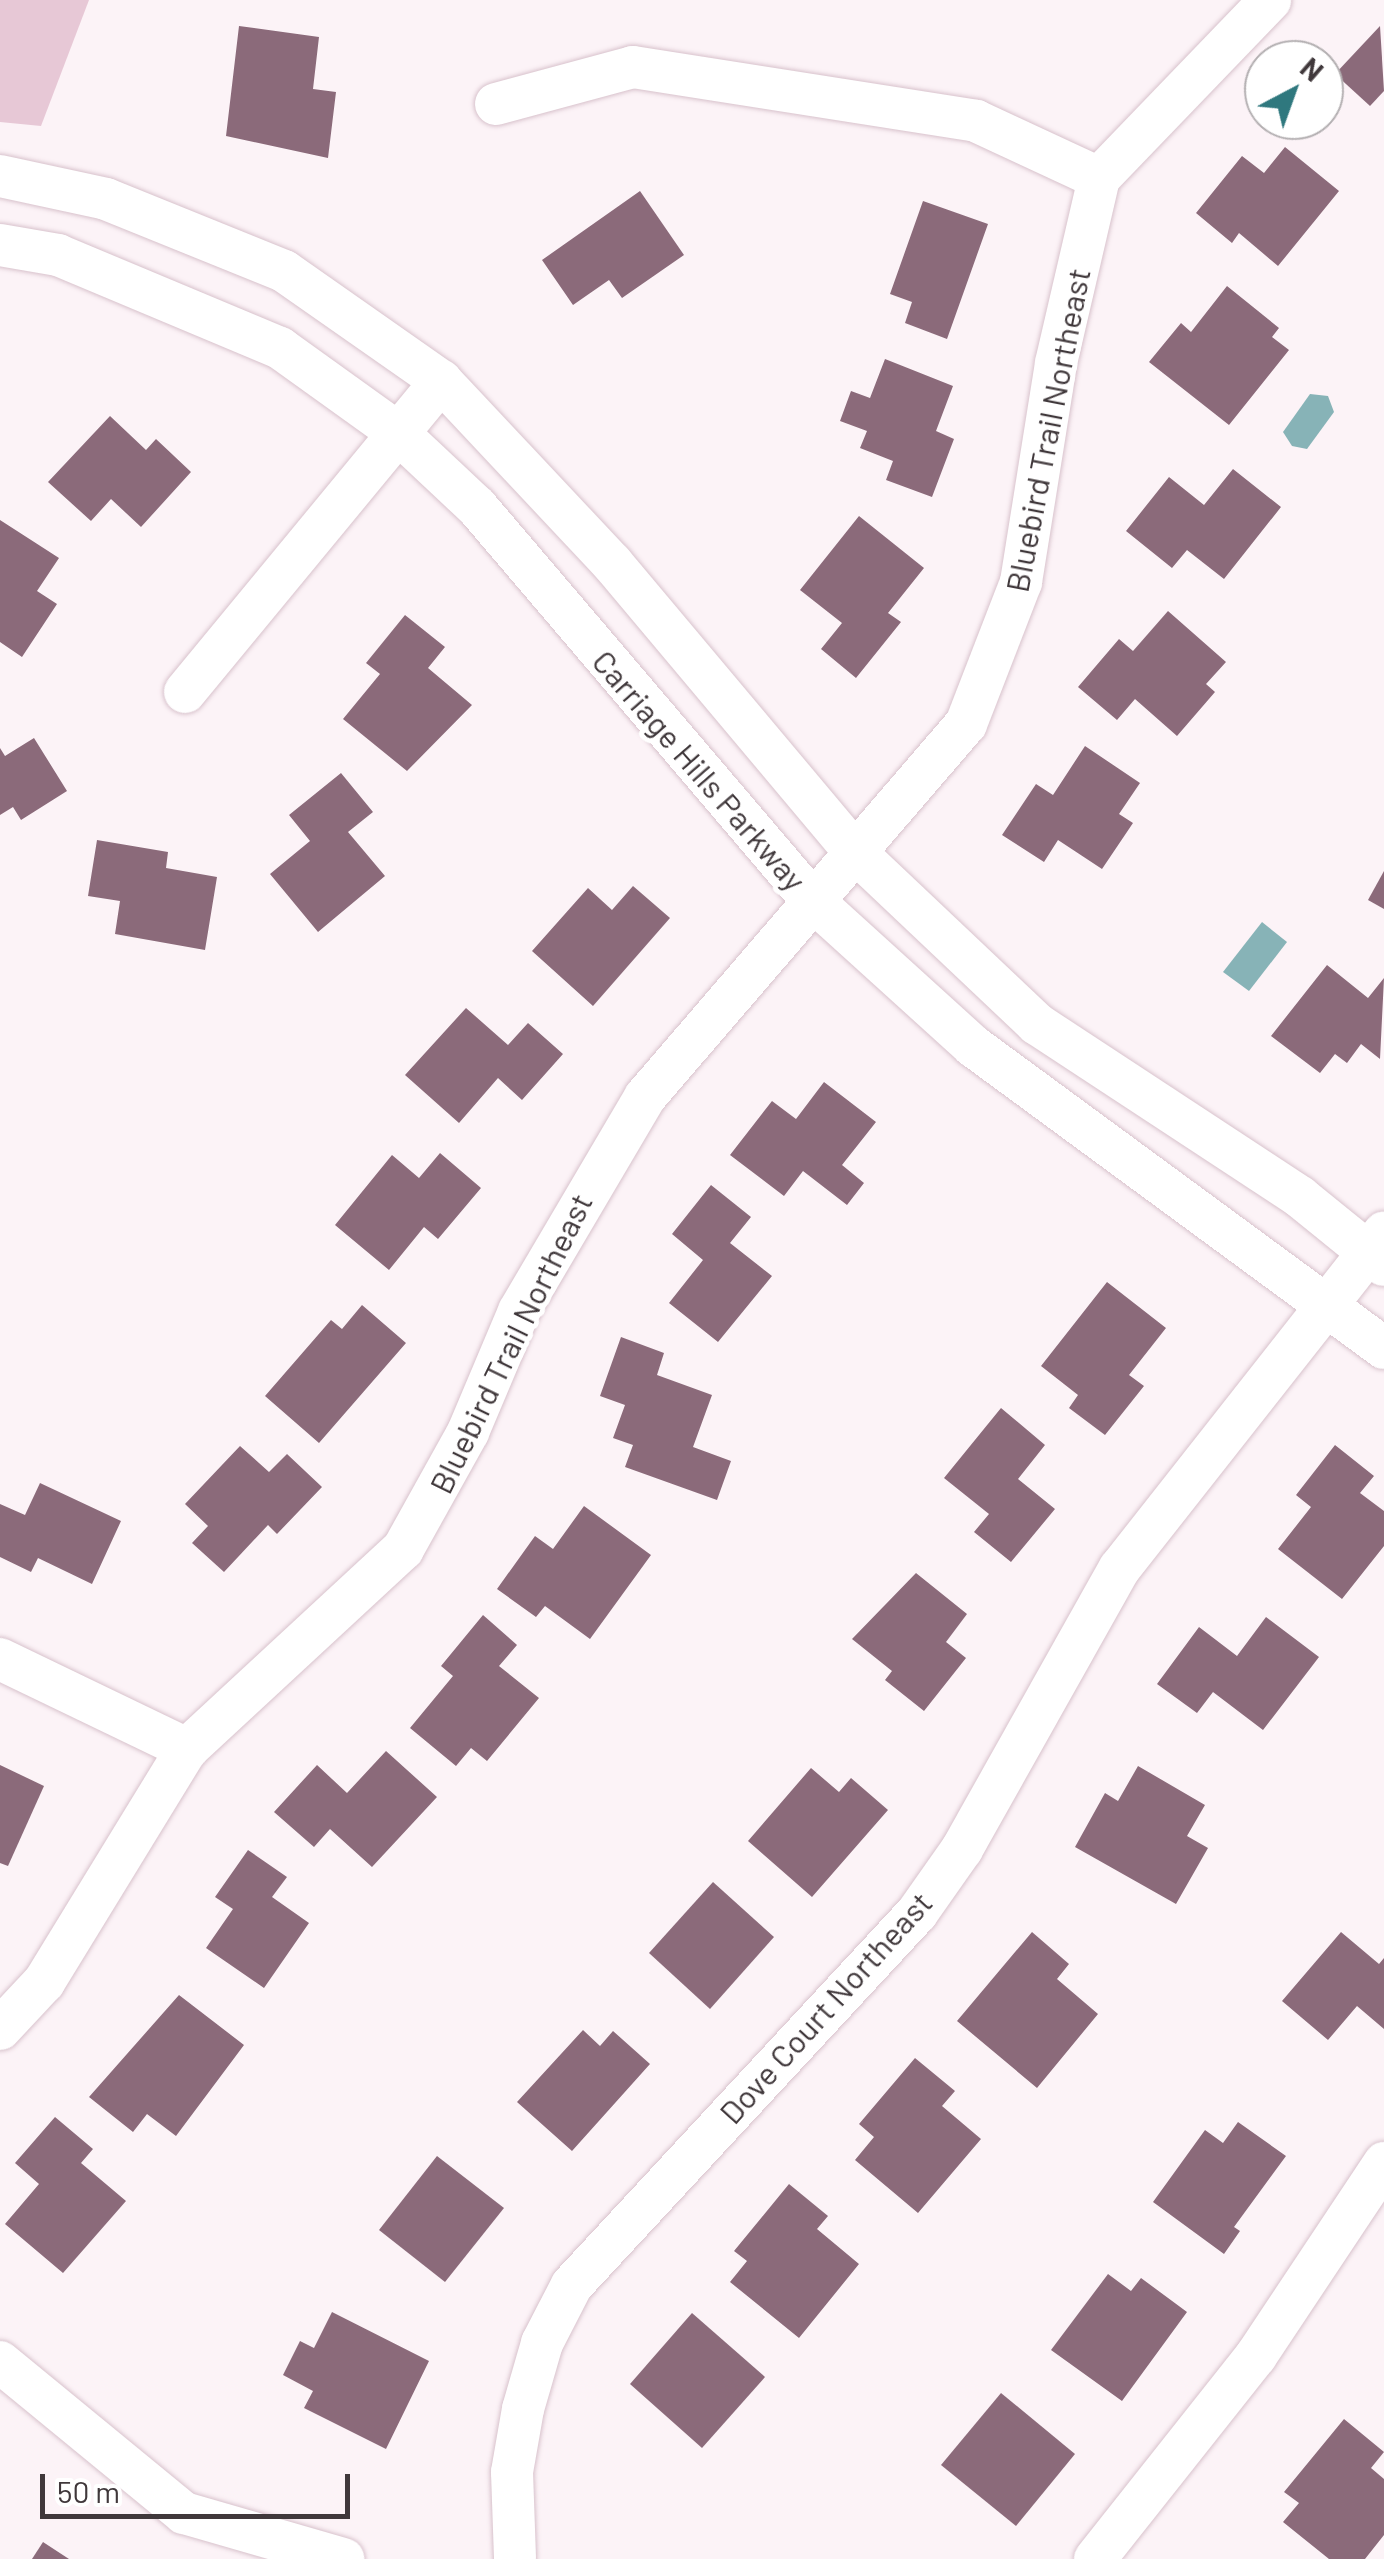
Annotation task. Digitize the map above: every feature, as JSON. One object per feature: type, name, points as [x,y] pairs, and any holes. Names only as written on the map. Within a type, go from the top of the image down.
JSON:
[{"type":"street","points":[[496,104],[633,67],[976,122],[1100,178],[1270,0]]},
{"type":"street","name":"Carriage Hills Parkway","points":[[0,176],[106,199],[284,271],[441,381],[612,563],[853,850],[1038,1024],[1379,1250]]},
{"type":"street","name":"Bluebird Trail Northeast","points":[[0,2028],[44,1982],[187,1749],[403,1549],[590,1181],[698,1028],[966,724],[1021,582],[1056,363],[1100,178]]},
{"type":"street","name":"Carriage Hills Parkway","points":[[0,245],[58,255],[280,348],[398,432],[477,506],[810,899],[973,1046],[1384,1348]]},
{"type":"street","points":[[185,692],[441,381]]},
{"type":"street","name":"Dove Court Northeast","points":[[516,2558],[512,2472],[523,2410],[542,2343],[572,2285],[916,1914],[962,1849],[1120,1568],[1325,1302],[1379,1250]]},
{"type":"street","points":[[0,1659],[187,1749]]},
{"type":"street","points":[[1096,2559],[1256,2356],[1384,2163]]},
{"type":"street","points":[[0,2362],[184,2513],[343,2559]]},
{"type":"street","points":[[491,2559],[532,2559]]},
{"type":"shaded area","points":[[0,0],[89,0],[41,126],[0,122]]},
{"type":"water","points":[[1310,394],[1328,396],[1334,412],[1307,449],[1292,446],[1283,432]]},
{"type":"water","points":[[1262,922],[1287,942],[1249,991],[1223,972]]},
{"type":"building","points":[[239,26],[319,37],[313,89],[336,92],[328,158],[226,136]]},
{"type":"building","points":[[1380,26],[1384,91],[1370,106],[1344,82],[1344,64]]},
{"type":"building","points":[[1285,147],[1339,191],[1278,266],[1239,233],[1232,243],[1196,213],[1242,156],[1264,173]]},
{"type":"building","points":[[640,191],[684,255],[622,298],[609,280],[573,305],[542,260]]},
{"type":"building","points":[[923,201],[988,224],[947,339],[905,323],[912,302],[890,294]]},
{"type":"building","points":[[1227,286],[1279,328],[1272,337],[1289,350],[1229,425],[1149,362],[1181,323],[1191,332]]},
{"type":"building","points":[[885,359],[953,386],[936,431],[954,439],[932,497],[886,480],[893,461],[860,448],[867,431],[840,421],[851,391],[870,398]]},
{"type":"building","points":[[110,416],[146,450],[156,439],[191,472],[141,527],[111,499],[91,521],[48,482]]},
{"type":"building","points":[[1233,469],[1281,507],[1224,579],[1187,550],[1172,568],[1126,531],[1169,477],[1204,505]]},
{"type":"building","points":[[859,516],[924,568],[888,613],[901,622],[856,678],[821,649],[842,623],[800,590]]},
{"type":"building","points":[[0,520],[59,558],[37,591],[57,604],[22,657],[0,642]]},
{"type":"building","points":[[1168,611],[1226,662],[1206,684],[1215,692],[1177,736],[1135,699],[1117,720],[1078,687],[1119,639],[1133,651]]},
{"type":"building","points":[[405,615],[445,647],[428,668],[472,705],[407,771],[343,719],[380,674],[366,663]]},
{"type":"building","points":[[34,738],[67,791],[21,820],[13,807],[0,815],[0,748],[5,756]]},
{"type":"building","points":[[1085,746],[1140,783],[1119,814],[1133,823],[1102,869],[1058,840],[1044,862],[1002,835],[1036,784],[1053,795]]},
{"type":"building","points":[[341,773],[373,812],[348,832],[385,876],[318,932],[270,874],[310,841],[289,815]]},
{"type":"building","points":[[97,840],[168,852],[166,868],[217,877],[205,950],[115,934],[120,901],[88,896]]},
{"type":"building","points":[[1384,871],[1384,909],[1368,900]]},
{"type":"building","points":[[633,886],[670,918],[593,1006],[532,951],[588,888],[612,910]]},
{"type":"building","points":[[1327,965],[1368,998],[1384,978],[1380,1059],[1361,1044],[1347,1063],[1335,1054],[1320,1073],[1271,1036]]},
{"type":"building","points":[[466,1008],[508,1045],[528,1023],[563,1054],[522,1100],[498,1078],[459,1123],[405,1075]]},
{"type":"building","points":[[824,1082],[876,1122],[842,1165],[864,1183],[847,1205],[803,1171],[784,1196],[730,1155],[772,1101],[796,1119]]},
{"type":"building","points":[[440,1153],[481,1188],[438,1239],[424,1227],[389,1270],[335,1225],[392,1155],[419,1178]]},
{"type":"building","points":[[711,1185],[751,1217],[730,1243],[772,1276],[718,1342],[669,1303],[703,1260],[672,1234]]},
{"type":"building","points":[[1107,1282],[1166,1328],[1129,1375],[1144,1386],[1105,1435],[1069,1408],[1078,1395],[1041,1366]]},
{"type":"building","points":[[362,1305],[406,1343],[319,1443],[265,1396],[331,1320],[342,1329]]},
{"type":"building","points":[[621,1337],[664,1353],[657,1375],[712,1395],[693,1447],[731,1461],[717,1500],[625,1467],[633,1445],[613,1438],[625,1405],[600,1396]]},
{"type":"building","points":[[1001,1408],[1045,1445],[1018,1479],[1055,1509],[1011,1562],[974,1532],[989,1514],[944,1478]]},
{"type":"building","points":[[1335,1445],[1374,1476],[1360,1493],[1384,1511],[1384,1546],[1342,1599],[1278,1549],[1311,1507],[1296,1495]]},
{"type":"building","points":[[240,1446],[269,1472],[287,1454],[322,1487],[277,1534],[268,1525],[224,1572],[192,1543],[208,1526],[185,1504]]},
{"type":"building","points":[[40,1483],[121,1521],[92,1584],[38,1558],[31,1572],[0,1557],[0,1504],[25,1515]]},
{"type":"building","points":[[584,1506],[651,1555],[590,1639],[545,1606],[536,1617],[497,1589],[535,1536],[553,1549]]},
{"type":"building","points":[[916,1573],[967,1614],[946,1642],[966,1658],[924,1711],[885,1680],[892,1671],[852,1639]]},
{"type":"building","points":[[483,1615],[517,1645],[499,1666],[539,1698],[487,1761],[471,1748],[456,1766],[410,1728],[453,1676],[441,1666]]},
{"type":"building","points":[[1266,1617],[1319,1657],[1263,1730],[1213,1692],[1197,1713],[1157,1684],[1199,1627],[1237,1656]]},
{"type":"building","points":[[386,1751],[437,1797],[372,1867],[330,1829],[314,1847],[274,1812],[317,1765],[347,1793]]},
{"type":"building","points":[[0,1765],[44,1786],[8,1866],[0,1863]]},
{"type":"building","points":[[1138,1766],[1205,1805],[1187,1836],[1208,1848],[1176,1904],[1075,1847],[1105,1793],[1118,1801]]},
{"type":"building","points":[[811,1768],[839,1792],[851,1778],[888,1810],[812,1897],[748,1841]]},
{"type":"building","points":[[248,1850],[287,1877],[272,1897],[309,1923],[264,1988],[206,1948],[233,1909],[215,1897]]},
{"type":"building","points":[[713,1882],[774,1937],[710,2009],[649,1953]]},
{"type":"building","points":[[1032,1932],[1069,1964],[1057,1979],[1098,2014],[1037,2088],[957,2021]]},
{"type":"building","points":[[1341,1932],[1379,1964],[1384,1958],[1384,2029],[1357,2006],[1328,2040],[1282,2001]]},
{"type":"building","points":[[179,1995],[244,2045],[176,2136],[147,2114],[133,2132],[89,2097]]},
{"type":"building","points":[[583,2030],[600,2046],[613,2031],[650,2064],[572,2151],[517,2102]]},
{"type":"building","points":[[915,2058],[955,2091],[942,2106],[981,2139],[918,2213],[855,2160],[874,2137],[859,2124]]},
{"type":"building","points":[[55,2117],[93,2149],[81,2163],[126,2201],[63,2273],[5,2224],[39,2184],[15,2163]]},
{"type":"building","points":[[1238,2122],[1286,2156],[1234,2227],[1240,2231],[1224,2254],[1153,2202],[1205,2130],[1223,2143]]},
{"type":"building","points":[[437,2156],[504,2208],[445,2282],[379,2230]]},
{"type":"building","points":[[789,2184],[828,2216],[817,2229],[859,2264],[799,2338],[730,2282],[747,2261],[734,2251]]},
{"type":"building","points":[[1108,2274],[1131,2291],[1141,2278],[1187,2312],[1122,2401],[1051,2350]]},
{"type":"building","points":[[332,2312],[429,2361],[386,2449],[304,2408],[313,2391],[283,2375],[300,2341],[314,2348]]},
{"type":"building","points":[[692,2313],[765,2377],[702,2448],[630,2384]]},
{"type":"building","points":[[1001,2393],[1075,2454],[1016,2526],[941,2465]]},
{"type":"building","points":[[1344,2419],[1384,2452],[1371,2468],[1384,2479],[1384,2535],[1365,2559],[1329,2559],[1283,2522],[1299,2503],[1284,2492]]},
{"type":"building","points":[[43,2542],[69,2559],[32,2559]]}]
